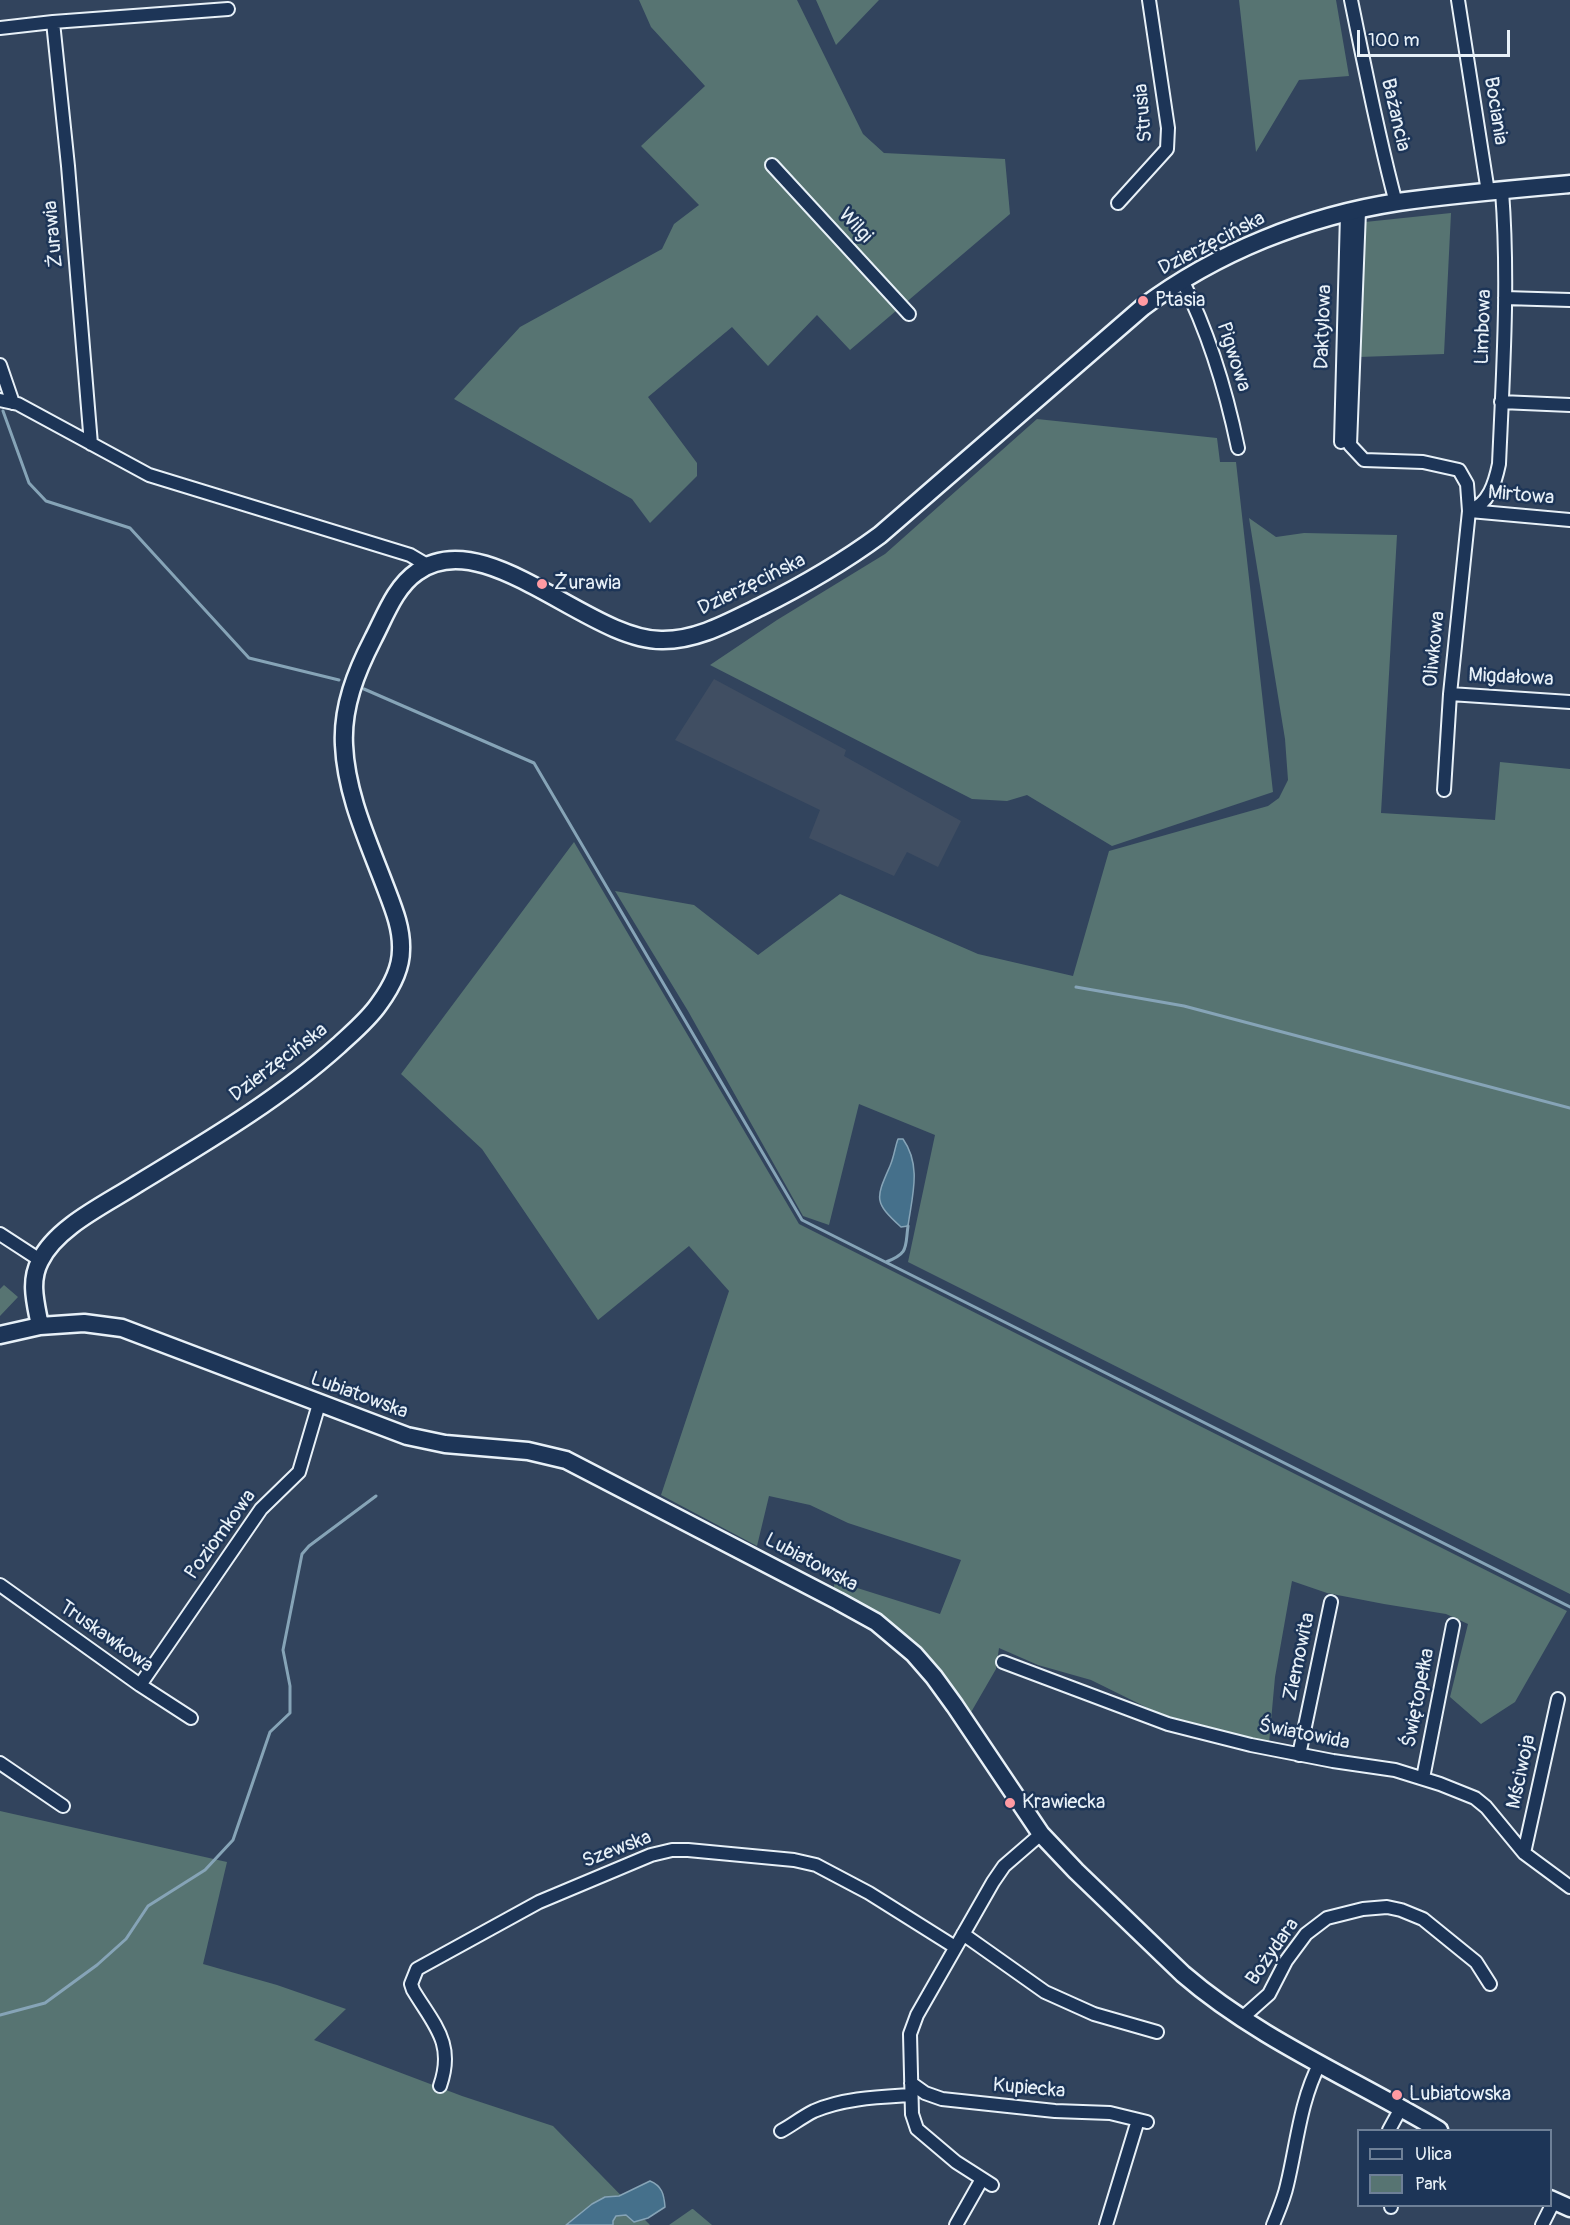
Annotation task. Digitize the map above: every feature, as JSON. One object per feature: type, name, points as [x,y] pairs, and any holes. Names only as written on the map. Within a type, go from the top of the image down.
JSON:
[{"type":"street","name":"Strusia","points":[[1118,203],[1167,149],[1168,128],[1149,0]]},
{"type":"street","name":"Bażancia","points":[[1352,0],[1367,81],[1396,203]]},
{"type":"street","name":"Bociania","points":[[1458,0],[1495,191]]},
{"type":"street","points":[[0,28],[228,9]]},
{"type":"street","name":"Żurawia","points":[[53,22],[69,177],[91,444]]},
{"type":"street","name":"Wilgi","points":[[772,165],[909,314]]},
{"type":"street","name":"Dzierżęcińska","points":[[40,1260],[51,1244],[64,1232],[249,1113],[311,1070],[368,1019],[391,986],[401,954],[400,930],[352,796],[344,746],[345,713],[353,685],[394,598],[414,573],[427,566],[455,559],[473,561],[519,578],[616,629],[638,638],[671,640],[694,636],[716,628],[811,581],[880,535],[1143,307],[1182,280],[1249,244],[1296,227],[1396,203],[1570,183]]},
{"type":"street","name":"Limbowa","points":[[1469,511],[1480,507],[1489,494],[1499,464],[1505,241],[1495,191]]},
{"type":"street","name":"Daktylowa","points":[[1341,442],[1353,212]]},
{"type":"street","name":"Oliwkowa","points":[[1353,212],[1350,445],[1364,460],[1423,462],[1459,470],[1467,484],[1469,511],[1450,694],[1444,790]]},
{"type":"street","name":"Pigwowa","points":[[1182,280],[1209,339],[1238,448]]},
{"type":"street","points":[[1505,298],[1570,300]]},
{"type":"street","points":[[0,365],[6,401],[149,475],[410,555],[427,566]]},
{"type":"street","points":[[1501,402],[1570,405]]},
{"type":"street","name":"Mirtowa","points":[[1469,511],[1570,520]]},
{"type":"street","name":"Migdałowa","points":[[1450,694],[1570,702]]},
{"type":"street","points":[[0,1234],[40,1260],[34,1277],[40,1326]]},
{"type":"street","name":"Lubiatowska","points":[[0,1335],[40,1326],[84,1323],[122,1328],[407,1436],[445,1444],[528,1451],[566,1460],[867,1617],[904,1644],[934,1677],[1041,1834],[1182,1974],[1242,2018],[1437,2129]]},
{"type":"street","name":"Poziomkowa","points":[[140,1685],[261,1509],[299,1472],[319,1404]]},
{"type":"street","name":"Truskawkowa","points":[[0,1586],[140,1685],[191,1718]]},
{"type":"street","name":"Ziemowita","points":[[1299,1755],[1331,1602]]},
{"type":"street","name":"Świętopełka","points":[[1423,1778],[1453,1625]]},
{"type":"street","name":"Światowida","points":[[1003,1662],[1168,1724],[1299,1755],[1395,1770],[1423,1778],[1474,1798],[1494,1815],[1524,1853],[1570,1887]]},
{"type":"street","name":"Mściwoja","points":[[1524,1853],[1558,1699]]},
{"type":"street","points":[[0,1763],[63,1806]]},
{"type":"street","points":[[956,2225],[987,2182],[956,2162],[917,2128],[912,2114],[910,2034],[912,2025],[955,1947],[1004,1866],[1041,1834]]},
{"type":"street","name":"Szewska","points":[[440,2086],[447,2062],[445,2047],[439,2032],[412,1990],[411,1984],[417,1969],[539,1902],[651,1855],[672,1850],[688,1850],[794,1860],[816,1865],[869,1893],[955,1947]]},
{"type":"street","name":"Bożydara","points":[[1242,2018],[1269,1994],[1286,1961],[1306,1934],[1327,1918],[1363,1909],[1394,1909],[1423,1918],[1476,1962],[1490,1983]]},
{"type":"street","points":[[963,1934],[1045,1992],[1094,2014],[1157,2032]]},
{"type":"street","points":[[1273,2225],[1287,2187],[1312,2078],[1320,2063]]},
{"type":"street","points":[[782,2131],[812,2112],[830,2105],[911,2089]]},
{"type":"street","name":"Kupiecka","points":[[911,2089],[942,2099],[1055,2111],[1110,2113],[1143,2121],[1106,2225]]},
{"type":"street","points":[[1390,2129],[1401,2108]]},
{"type":"street","points":[[1542,2225],[1558,2202]]},
{"type":"shaded area","points":[[714,679],[846,750],[844,756],[961,821],[938,867],[907,852],[894,876],[809,838],[820,810],[675,740]]},
{"type":"shaded area","points":[[898,1139],[903,1139],[909,1149],[914,1170],[908,1226],[901,1227],[886,1211],[880,1199],[882,1186]]},
{"type":"shaded area","points":[[650,2181],[662,2191],[665,2207],[648,2218],[634,2222],[626,2215],[616,2216],[613,2225],[566,2225],[592,2204],[605,2197],[619,2196]]},
{"type":"green space","points":[[639,0],[797,0],[863,134],[884,153],[1005,159],[1010,214],[850,350],[817,315],[768,366],[732,327],[648,397],[697,463],[697,476],[650,523],[632,499],[454,399],[520,327],[662,249],[674,224],[699,205],[641,146],[705,86],[651,27]]},
{"type":"green space","points":[[816,0],[879,0],[836,45]]},
{"type":"green space","points":[[1239,0],[1336,0],[1349,76],[1299,80],[1256,152]]},
{"type":"green space","points":[[1451,213],[1444,354],[1359,357],[1365,222]]},
{"type":"green space","points":[[1037,419],[1217,438],[1220,462],[1236,462],[1273,792],[1112,846],[1027,795],[1007,801],[972,799],[710,665],[777,620],[885,554]]},
{"type":"green space","points":[[1249,518],[1276,537],[1304,533],[1397,535],[1381,813],[1495,820],[1500,762],[1570,769],[1570,1594],[908,1262],[935,1135],[859,1104],[829,1225],[803,1216],[688,1011],[615,891],[694,905],[758,955],[840,894],[978,954],[1073,976],[1109,851],[1268,806],[1279,798],[1288,780],[1285,739]]},
{"type":"green space","points":[[574,842],[799,1224],[1567,1611],[1515,1702],[1481,1724],[1450,1697],[1468,1624],[1446,1614],[1327,1593],[1292,1581],[1275,1677],[1269,1743],[1174,1721],[1091,1680],[1038,1665],[999,1648],[996,1669],[970,1714],[941,1672],[897,1629],[833,1591],[835,1581],[940,1614],[961,1560],[848,1523],[810,1505],[769,1496],[757,1546],[661,1495],[729,1291],[689,1246],[598,1320],[482,1149],[401,1074]]},
{"type":"green space","points":[[4,1285],[18,1297],[0,1316],[0,1289]]},
{"type":"green space","points":[[0,1811],[227,1862],[203,1964],[277,1985],[346,2009],[314,2040],[462,2096],[553,2126],[650,2225],[0,2225]]},
{"type":"green space","points":[[692,2209],[712,2225],[669,2225]]},
{"type":"waterway","points":[[3,411],[29,483],[46,501],[130,528],[249,658],[339,680]]},
{"type":"waterway","points":[[364,689],[534,763],[802,1220],[1570,1607]]},
{"type":"waterway","points":[[1076,987],[1184,1006],[1570,1108]]},
{"type":"waterway","points":[[886,1262],[899,1256],[904,1249],[908,1226]]},
{"type":"waterway","points":[[0,2015],[45,2003],[97,1965],[126,1939],[148,1906],[205,1870],[233,1840],[270,1732],[290,1713],[290,1686],[283,1650],[302,1554],[309,1546],[376,1496]]},
{"type":"place","name":"Ptasia","points":[[1143,301]]},
{"type":"place","name":"Żurawia","points":[[542,584]]},
{"type":"place","name":"Krawiecka","points":[[1010,1803]]},
{"type":"place","name":"Lubiatowska","points":[[1397,2095]]}]
